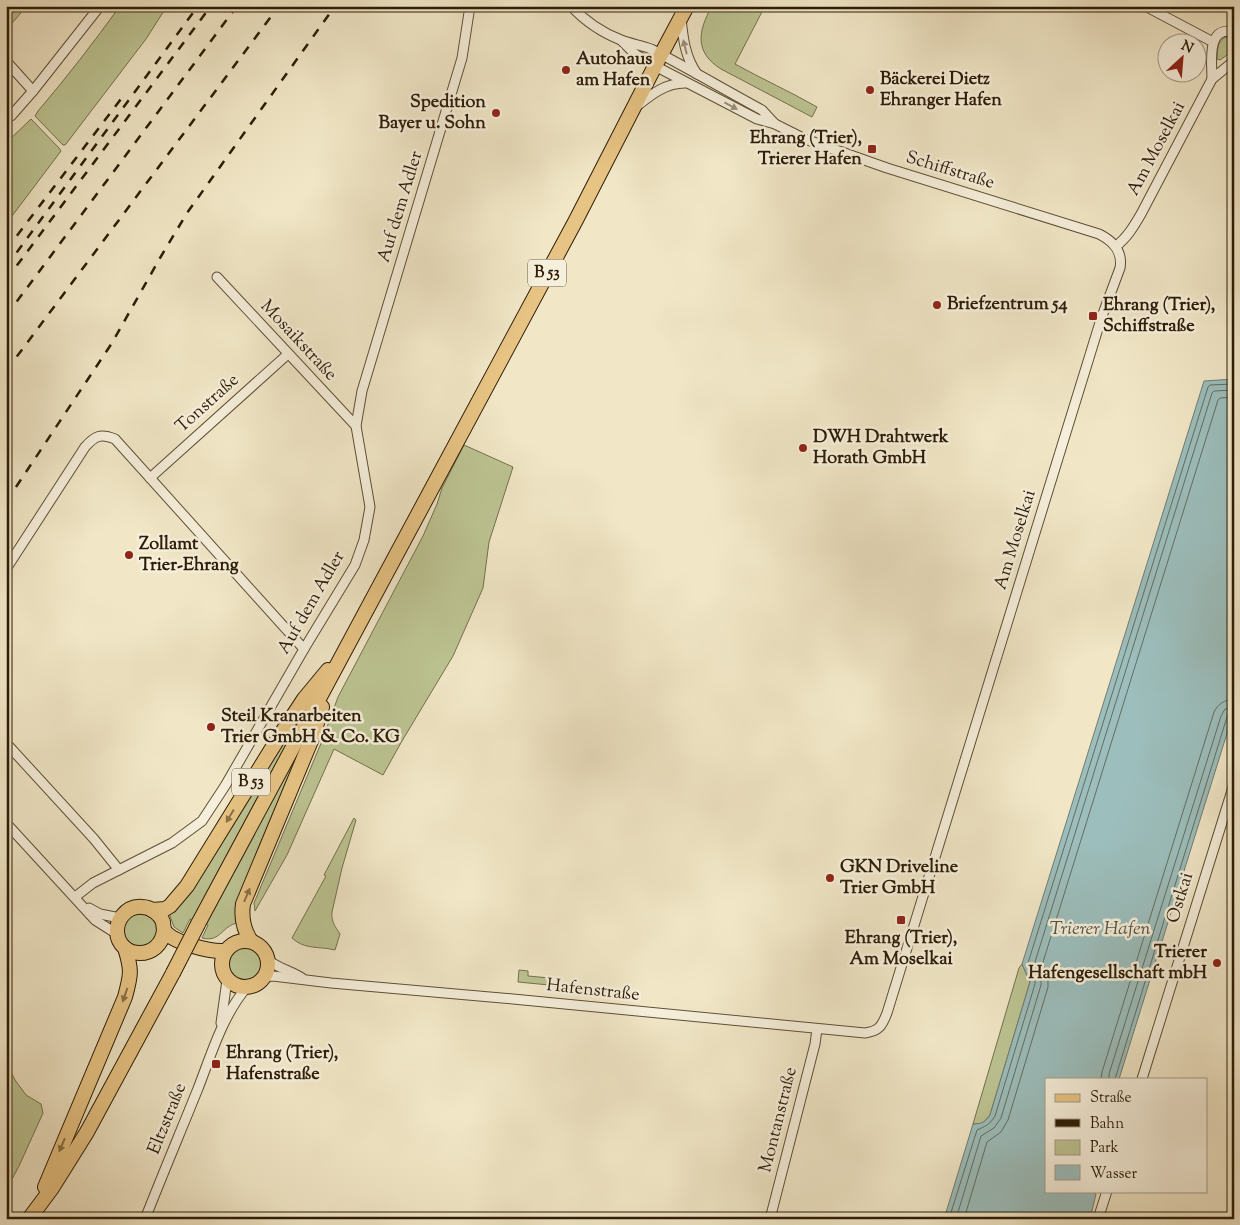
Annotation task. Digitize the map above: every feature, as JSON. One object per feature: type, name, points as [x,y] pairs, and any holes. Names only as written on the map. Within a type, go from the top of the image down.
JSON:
[{"type":"main road","name":"B 53","points":[[32,1216],[87,1132],[576,220],[684,12]]},
{"type":"main road","name":"B 53","points":[[120,918],[134,908],[143,907],[152,910],[165,909],[170,906],[186,886],[304,699],[347,647]]},
{"type":"main road","name":"B 53","points":[[268,960],[262,948],[250,941],[245,932],[242,919],[244,904],[309,744],[338,664]]},
{"type":"main road","points":[[125,948],[141,954],[150,952],[157,947],[162,939],[164,930],[158,915],[152,910]]},
{"type":"main road","points":[[32,1216],[125,997],[130,977],[130,963],[125,948],[117,934],[120,918]]},
{"type":"main road","points":[[164,930],[174,939],[188,944],[219,951],[225,950]]},
{"type":"main road","points":[[225,975],[221,960],[225,950],[236,942],[250,941]]},
{"type":"main road","points":[[157,947],[171,947],[208,959],[216,964],[236,986],[254,986],[260,982],[267,972],[268,960]]},
{"type":"street","points":[[8,115],[33,91],[100,6]]},
{"type":"street","name":"Auf dem Adler","points":[[74,898],[93,883],[172,843],[202,821],[228,782],[304,649],[355,566],[364,540],[370,507],[356,426],[362,390],[462,58],[470,6]]},
{"type":"street","points":[[571,6],[586,20],[622,40],[643,46],[658,60]]},
{"type":"street","points":[[1145,6],[1213,42],[1223,32],[1234,32]]},
{"type":"street","points":[[684,12],[686,51],[697,74]]},
{"type":"street","points":[[622,40],[635,54],[658,60]]},
{"type":"street","name":"Am Moselkai","points":[[1212,79],[1213,42]]},
{"type":"street","name":"Schiffstraße","points":[[658,60],[697,74],[762,110],[775,124]]},
{"type":"street","name":"Schiffstraße","points":[[658,60],[688,83],[757,119],[775,124],[805,139],[887,168],[1091,231],[1105,237],[1116,246]]},
{"type":"street","points":[[6,61],[33,91]]},
{"type":"street","name":"Am Moselkai","points":[[879,1028],[887,1013],[1099,326],[1120,268],[1120,255],[1116,246],[1129,233],[1142,214],[1212,79],[1234,61]]},
{"type":"street","points":[[633,109],[664,87],[676,83],[688,83]]},
{"type":"street","name":"Mosaikstraße","points":[[218,277],[356,426]]},
{"type":"street","name":"Tonstraße","points":[[150,478],[288,354]]},
{"type":"street","points":[[6,569],[85,447],[99,435],[108,436],[115,439],[304,649]]},
{"type":"street","points":[[6,743],[94,839],[119,870]]},
{"type":"street","name":"Ostkai","points":[[1142,1078],[1234,784]]},
{"type":"street","points":[[6,823],[95,920],[117,934]]},
{"type":"street","points":[[74,898],[92,911],[120,918]]},
{"type":"street","name":"Hafenstraße","points":[[268,960],[274,965],[293,972],[304,980]]},
{"type":"street","name":"Eltzstraße","points":[[220,1031],[225,975]]},
{"type":"street","name":"Hafenstraße","points":[[264,977],[273,976],[865,1033],[879,1028]]},
{"type":"street","name":"Eltzstraße","points":[[145,1219],[220,1031],[237,998],[247,987]]},
{"type":"street","name":"Montanstraße","points":[[770,1219],[813,1053],[817,1029]]},
{"type":"street","points":[[1098,1219],[1107,1192]]},
{"type":"green space","points":[[6,6],[27,6],[6,30]]},
{"type":"green space","points":[[120,6],[167,6],[146,39],[66,144],[63,145],[35,116]]},
{"type":"green space","points":[[712,6],[765,6],[735,64],[817,107],[812,117],[721,69],[706,56],[701,40],[704,24]]},
{"type":"green space","points":[[1226,37],[1234,38],[1234,50],[1220,60],[1217,59],[1218,46]]},
{"type":"green space","points":[[31,119],[61,151],[6,224],[6,143]]},
{"type":"green space","points":[[464,445],[513,467],[489,542],[483,588],[453,656],[383,775],[334,749],[287,855],[255,911],[254,903],[322,741],[338,697],[423,536],[442,488]]},
{"type":"green space","points":[[305,706],[308,708],[193,920],[190,919],[183,933],[174,927],[168,910]]},
{"type":"green space","points":[[309,728],[238,923],[228,927],[218,936],[208,939],[202,938],[208,925],[206,924]]},
{"type":"green space","points":[[354,818],[356,820],[332,912],[333,921],[340,934],[335,950],[312,947],[297,942],[292,938],[326,876],[324,875]]},
{"type":"green space","points":[[140,913],[147,914],[154,920],[157,932],[155,942],[137,949],[125,940],[124,926],[127,919]]},
{"type":"green space","points":[[244,945],[256,951],[262,963],[256,975],[244,981],[232,975],[226,963],[232,951]]},
{"type":"green space","points":[[1022,964],[1030,982],[990,1115],[983,1123],[973,1124],[1019,968]]},
{"type":"green space","points":[[519,970],[528,971],[528,976],[550,978],[549,985],[518,982]]},
{"type":"green space","points":[[6,1062],[15,1080],[26,1095],[41,1104],[43,1113],[19,1166],[10,1183],[6,1185]]},
{"type":"water","name":"Trierer Hafen","points":[[1234,379],[1234,711],[1119,1078],[1045,1078],[1045,1192],[1093,1192],[1096,1194],[1090,1219],[944,1219],[973,1124],[983,1122],[990,1115],[1030,982],[1022,964],[1204,381]]},
{"type":"railway","points":[[6,267],[198,6]]},
{"type":"railway","points":[[6,280],[211,6]]},
{"type":"railway","points":[[6,316],[237,6]]},
{"type":"railway","points":[[6,371],[279,6]]},
{"type":"railway","points":[[6,502],[112,343],[187,213],[335,6]]},
{"type":"railway","points":[[6,250],[124,95]]},
{"type":"place","name":"Autohaus am Hafen","points":[[566,70]]},
{"type":"place","name":"Bäckerei Dietz Ehranger Hafen","points":[[870,90]]},
{"type":"place","name":"Spedition Bayer u. Sohn","points":[[496,113]]},
{"type":"place","name":"Ehrang (Trier), Trierer Hafen","points":[[872,149]]},
{"type":"place","name":"Briefzentrum 54","points":[[937,305]]},
{"type":"place","name":"Ehrang (Trier), Schiffstraße","points":[[1093,316]]},
{"type":"place","name":"DWH Drahtwerk Horath GmbH","points":[[803,448]]},
{"type":"place","name":"Zollamt Trier-Ehrang","points":[[129,555]]},
{"type":"place","name":"Steil Kranarbeiten Trier GmbH & Co. KG","points":[[211,727]]},
{"type":"place","name":"GKN Driveline Trier GmbH","points":[[830,878]]},
{"type":"place","name":"Ehrang (Trier), Am Moselkai","points":[[901,920]]},
{"type":"place","name":"Trierer Hafengesellschaft mbH","points":[[1217,963]]},
{"type":"place","name":"Ehrang (Trier), Hafenstraße","points":[[216,1064]]}]
